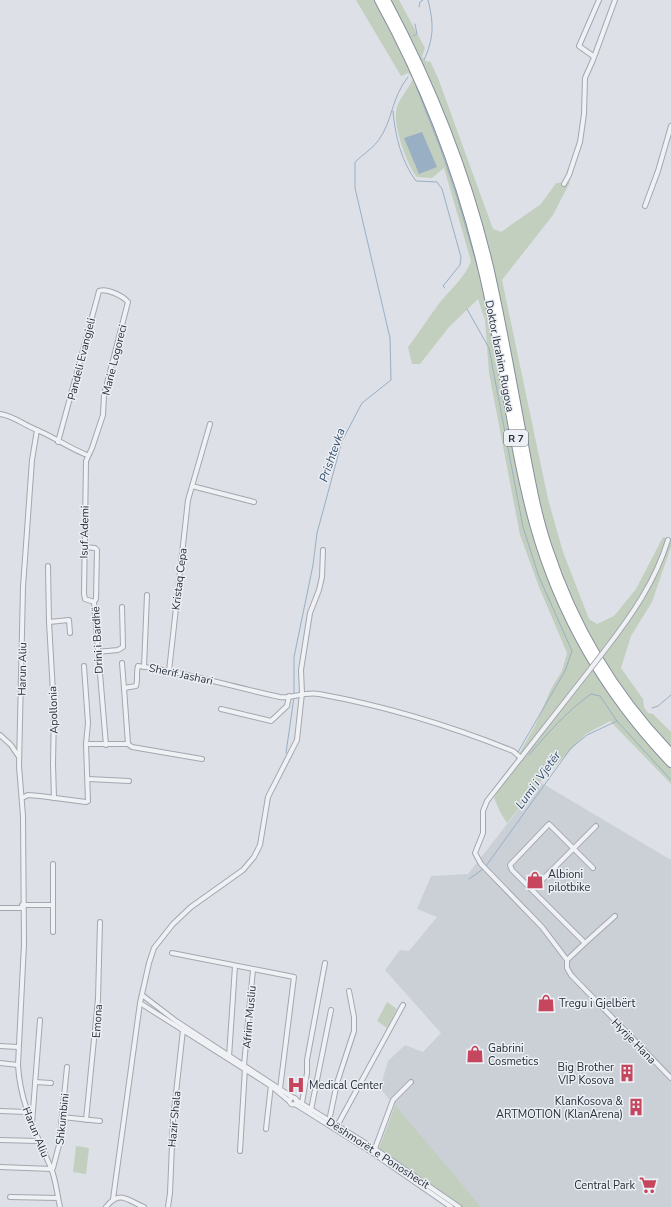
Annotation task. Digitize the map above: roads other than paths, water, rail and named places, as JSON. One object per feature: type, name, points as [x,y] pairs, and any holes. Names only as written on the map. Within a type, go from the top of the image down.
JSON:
[{"type":"highway","name":"Doktor Ibrahim Rugova","points":[[379,0],[402,44],[431,109],[466,208],[489,295],[528,502],[542,549],[555,585],[577,632],[601,675],[634,721],[671,763]]},
{"type":"highway","name":"Doktor Ibrahim Rugova","points":[[386,0],[414,55],[439,113],[474,213],[498,306],[535,500],[554,566],[576,616],[607,671],[635,712],[671,753]]},
{"type":"street","points":[[593,56],[579,46],[599,0]]},
{"type":"street","points":[[564,184],[569,175],[580,142],[584,114],[585,78],[615,0]]},
{"type":"street","points":[[645,206],[658,171],[671,126]]},
{"type":"street","name":"Pandeli Evangjeli","points":[[58,442],[67,416],[98,294],[101,290],[115,294]]},
{"type":"street","name":"Marie Logoreci","points":[[87,455],[92,448],[103,415],[104,395],[128,304],[128,300],[115,294]]},
{"type":"street","points":[[0,414],[12,417],[45,433],[58,442],[87,455]]},
{"type":"street","name":"Kristaq Cepa","points":[[169,671],[185,523],[192,486],[210,424]]},
{"type":"street","name":"Harun Aliu","points":[[37,430],[32,460],[24,574],[20,758],[22,798],[22,907],[24,944],[18,1065],[20,1084],[27,1112],[38,1141],[52,1169],[60,1207]]},
{"type":"street","name":"Isuf Ademi","points":[[87,455],[85,471],[84,597],[94,602]]},
{"type":"street","points":[[192,486],[254,502]]},
{"type":"street","points":[[521,758],[632,615],[658,568],[668,540]]},
{"type":"street","name":"Drini i Bardhë","points":[[84,547],[95,548],[97,550],[96,599],[94,602],[106,745]]},
{"type":"street","points":[[106,1207],[113,1199],[130,1085],[140,1003],[149,962],[158,942],[186,911],[243,870],[254,857],[260,845],[268,797],[297,740],[302,693],[301,670],[310,613],[319,590],[322,577],[323,550]]},
{"type":"street","name":"Apollonia","points":[[48,566],[49,622],[55,729],[53,764],[54,798]]},
{"type":"street","points":[[144,666],[147,595]]},
{"type":"street","points":[[97,652],[118,650],[123,647],[122,607]]},
{"type":"street","points":[[49,622],[69,620],[70,633]]},
{"type":"street","points":[[122,663],[128,744]]},
{"type":"street","points":[[22,798],[33,795],[87,802],[89,800],[86,744],[88,723],[84,666]]},
{"type":"street","name":"Sherif Jashari","points":[[124,688],[136,686],[135,673],[138,666],[144,666],[281,697],[302,693],[325,695],[442,724],[513,751],[521,758]]},
{"type":"street","points":[[221,709],[271,721],[287,706],[292,695]]},
{"type":"street","points":[[0,735],[11,745],[20,758]]},
{"type":"street","points":[[86,744],[128,744],[132,747],[202,759]]},
{"type":"street","name":"Hyrije Hana","points":[[521,758],[487,801],[484,811],[484,829],[475,856],[542,927],[567,960],[569,973],[671,1078]]},
{"type":"street","points":[[88,779],[129,781]]},
{"type":"street","points":[[585,943],[512,870],[510,865],[549,824],[593,868]]},
{"type":"street","points":[[532,890],[596,826]]},
{"type":"street","points":[[52,932],[53,864]]},
{"type":"street","points":[[0,908],[53,905]]},
{"type":"street","points":[[567,960],[614,916]]},
{"type":"street","name":"Emona","points":[[86,1120],[98,1007],[100,922]]},
{"type":"street","points":[[172,953],[294,978],[280,1089]]},
{"type":"street","points":[[302,1104],[307,1073],[307,1060],[325,963]]},
{"type":"street","points":[[229,1057],[235,966]]},
{"type":"street","name":"Afrim Musliu","points":[[240,1151],[253,970]]},
{"type":"street","points":[[329,1120],[337,1083],[354,1030],[354,1017],[349,991]]},
{"type":"street","name":"Dëshmorët e Ponoshecit","points":[[142,995],[183,1030],[229,1057]]},
{"type":"street","name":"Dëshmorët e Ponoshecit","points":[[140,1003],[170,1019],[245,1067],[291,1099],[374,1151],[451,1207]]},
{"type":"street","points":[[337,1126],[403,1005]]},
{"type":"street","points":[[311,1110],[331,1010]]},
{"type":"street","points":[[31,1125],[40,1020]]},
{"type":"street","name":"Hazir Shala","points":[[168,1207],[173,1120],[183,1030]]},
{"type":"street","points":[[0,1046],[18,1047]]},
{"type":"street","points":[[0,1063],[18,1065]]},
{"type":"street","name":"Shkumbini","points":[[52,1169],[56,1163],[59,1145],[67,1067]]},
{"type":"street","points":[[35,1082],[52,1083]]},
{"type":"street","points":[[374,1151],[393,1100],[411,1082]]},
{"type":"street","points":[[266,1129],[271,1085]]},
{"type":"street","name":"Dëshmorët e Ponoshecit","points":[[271,1085],[280,1089],[291,1099]]},
{"type":"street","name":"Dëshmorët e Ponoshecit","points":[[296,1102],[329,1120],[458,1207]]},
{"type":"street","points":[[0,1111],[27,1112]]},
{"type":"street","points":[[62,1117],[100,1121]]},
{"type":"street","points":[[0,1140],[38,1141]]},
{"type":"street","points":[[0,1167],[52,1169]]},
{"type":"street","points":[[10,1197],[58,1198]]},
{"type":"street","points":[[113,1199],[121,1197],[144,1207]]},
{"type":"water","points":[[422,132],[437,167],[419,174],[404,138]]},
{"type":"waterway","points":[[419,7],[420,2],[423,0]]},
{"type":"waterway","name":"Prishtevka","points":[[424,60],[430,45],[432,31],[428,0]]},
{"type":"waterway","points":[[413,36],[417,34],[415,24]]},
{"type":"waterway","name":"Prishtevka","points":[[294,694],[294,657],[313,565],[317,533],[342,441],[362,403],[391,380],[390,338],[355,188],[355,162],[376,144],[383,133],[387,126],[398,93],[408,77]]},
{"type":"waterway","points":[[416,86],[440,147],[457,197],[478,269]]},
{"type":"waterway","points":[[393,111],[395,129],[400,148],[406,165],[416,181],[437,182],[442,189],[461,257],[460,265],[443,286],[445,288]]},
{"type":"waterway","points":[[484,296],[491,336]]},
{"type":"waterway","points":[[467,309],[489,348],[523,527],[539,577],[572,651],[565,671],[518,752]]},
{"type":"waterway","points":[[529,755],[566,715],[591,694],[600,696],[617,721],[671,780]]},
{"type":"waterway","name":"Lumi i Vjetër","points":[[652,708],[658,706],[671,695]]},
{"type":"waterway","name":"Prishtevka","points":[[286,753],[294,697]]},
{"type":"waterway","name":"Lumi i Vjetër","points":[[486,866],[571,748],[587,735],[617,721]]},
{"type":"waterway","name":"Lumi i Vjetër","points":[[469,879],[483,869]]},
{"type":"place","name":"Albioni pilotbike","points":[[535,880]]},
{"type":"place","name":"Tregu i Gjelbërt","points":[[546,1003]]},
{"type":"place","name":"Gabrini Cosmetics","points":[[475,1054]]},
{"type":"place","name":"Big Brother VIP Kosova","points":[[627,1073]]},
{"type":"place","name":"Medical Center","points":[[296,1085]]},
{"type":"place","name":"KlanKosova & ARTMOTION (KlanArena)","points":[[636,1107]]},
{"type":"place","name":"Central Park","points":[[648,1185]]}]
